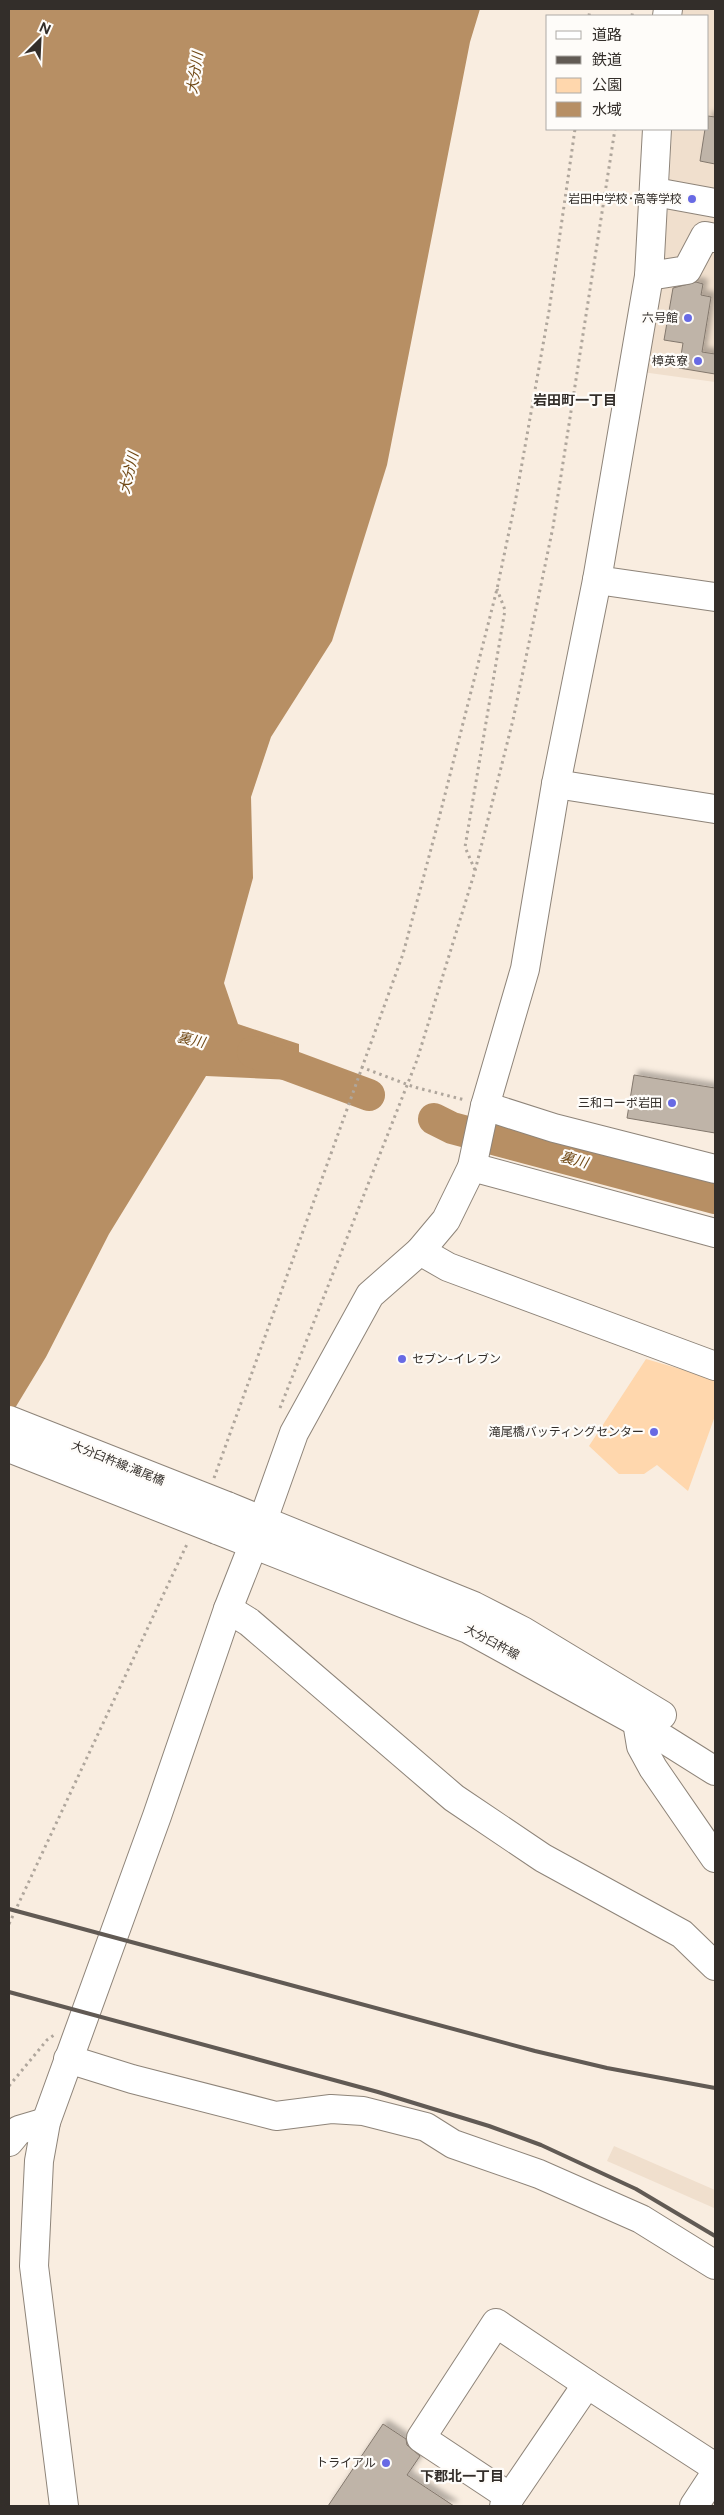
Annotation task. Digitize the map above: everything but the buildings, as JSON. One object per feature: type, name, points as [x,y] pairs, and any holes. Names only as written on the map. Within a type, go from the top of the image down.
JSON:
[{"type":"street","points":[[64,2506],[34,2266],[39,2161],[46,2122],[157,1816],[228,1609],[294,1433],[370,1295],[420,1251],[446,1220],[474,1155],[484,1111],[525,969],[556,784],[597,580],[648,276],[658,130]]},
{"type":"street","points":[[655,192],[715,203]]},
{"type":"street","points":[[648,276],[687,270],[705,236],[715,238]]},
{"type":"street","points":[[597,580],[715,597]]},
{"type":"street","points":[[556,784],[715,809]]},
{"type":"street","points":[[484,1111],[715,1169]]},
{"type":"street","points":[[474,1155],[715,1233]]},
{"type":"street","points":[[420,1251],[448,1267],[715,1366]]},
{"type":"street","name":"大分臼杵線;滝尾橋","points":[[9,1420],[222,1518]]},
{"type":"street","name":"大分臼杵線;滝尾橋","points":[[9,1448],[222,1518]]},
{"type":"street","points":[[222,1518],[258,1532]]},
{"type":"street","name":"大分臼杵線","points":[[258,1532],[468,1629],[637,1722],[715,1771]]},
{"type":"street","name":"大分臼杵線","points":[[258,1532],[474,1606],[523,1631],[715,1748]]},
{"type":"street","points":[[228,1609],[249,1622],[454,1798],[543,1858],[682,1934],[715,1966]]},
{"type":"street","points":[[637,1722],[641,1746],[653,1768],[715,1858]]},
{"type":"street","points":[[68,2059],[132,2079],[250,2111],[276,2116],[331,2109],[362,2111],[426,2128],[453,2144],[539,2174],[641,2219],[715,2265]]},
{"type":"street","points":[[9,2142],[19,2130],[46,2122]]},
{"type":"street","points":[[587,2384],[507,2501],[421,2438],[496,2323],[715,2467]]},
{"type":"street","points":[[694,2506],[715,2474]]},
{"type":"path","points":[[348,1105],[402,954],[497,589],[515,502],[549,311],[575,130]]},
{"type":"path","points":[[279,1410],[408,1085],[475,871],[513,720],[553,527],[616,130]]},
{"type":"path","points":[[475,871],[465,847],[505,610],[497,589]]},
{"type":"path","points":[[361,1067],[484,1111]]},
{"type":"path","points":[[9,2086],[47,2040],[83,2019]]},
{"type":"shaded area","name":"岩田中学校･高等学校","points":[[682,9],[715,9],[715,382],[642,372],[668,210],[672,130],[709,130],[709,15],[681,15]]},
{"type":"shaded area","points":[[614,2146],[715,2190],[714,2208],[607,2161]]},
{"type":"green space","name":"滝尾橋バッティングセンター","points":[[646,1359],[715,1379],[715,1416],[688,1491],[657,1465],[644,1474],[619,1474],[589,1446]]},
{"type":"water","name":"大分川","points":[[9,9],[480,9],[470,42],[387,465],[332,641],[271,737],[251,797],[253,878],[224,983],[238,1024],[299,1044],[299,1057],[292,1080],[206,1076],[109,1234],[46,1357],[9,1418]]},
{"type":"waterway","name":"裏川","points":[[253,1052],[369,1095]]},
{"type":"waterway","name":"裏川","points":[[434,1119],[452,1128],[715,1198]]},
{"type":"railway","points":[[9,1909],[535,2051],[607,2068],[715,2088]]},
{"type":"railway","points":[[9,1992],[378,2092],[489,2126],[541,2145],[636,2189],[715,2236]]},
{"type":"place","name":"岩田中学校･高等学校","points":[[692,199]]},
{"type":"place","name":"六号館","points":[[688,318]]},
{"type":"place","name":"樟英寮","points":[[698,361]]},
{"type":"place","name":"三和コーポ岩田","points":[[672,1103]]},
{"type":"place","name":"セブン-イレブン","points":[[402,1359]]},
{"type":"place","name":"滝尾橋バッティングセンター","points":[[654,1432]]},
{"type":"place","name":"トライアル","points":[[386,2463]]},
{"type":"district","name":"岩田町一丁目","points":[[575,400]]},
{"type":"district","name":"下郡北一丁目","points":[[462,2476]]}]
